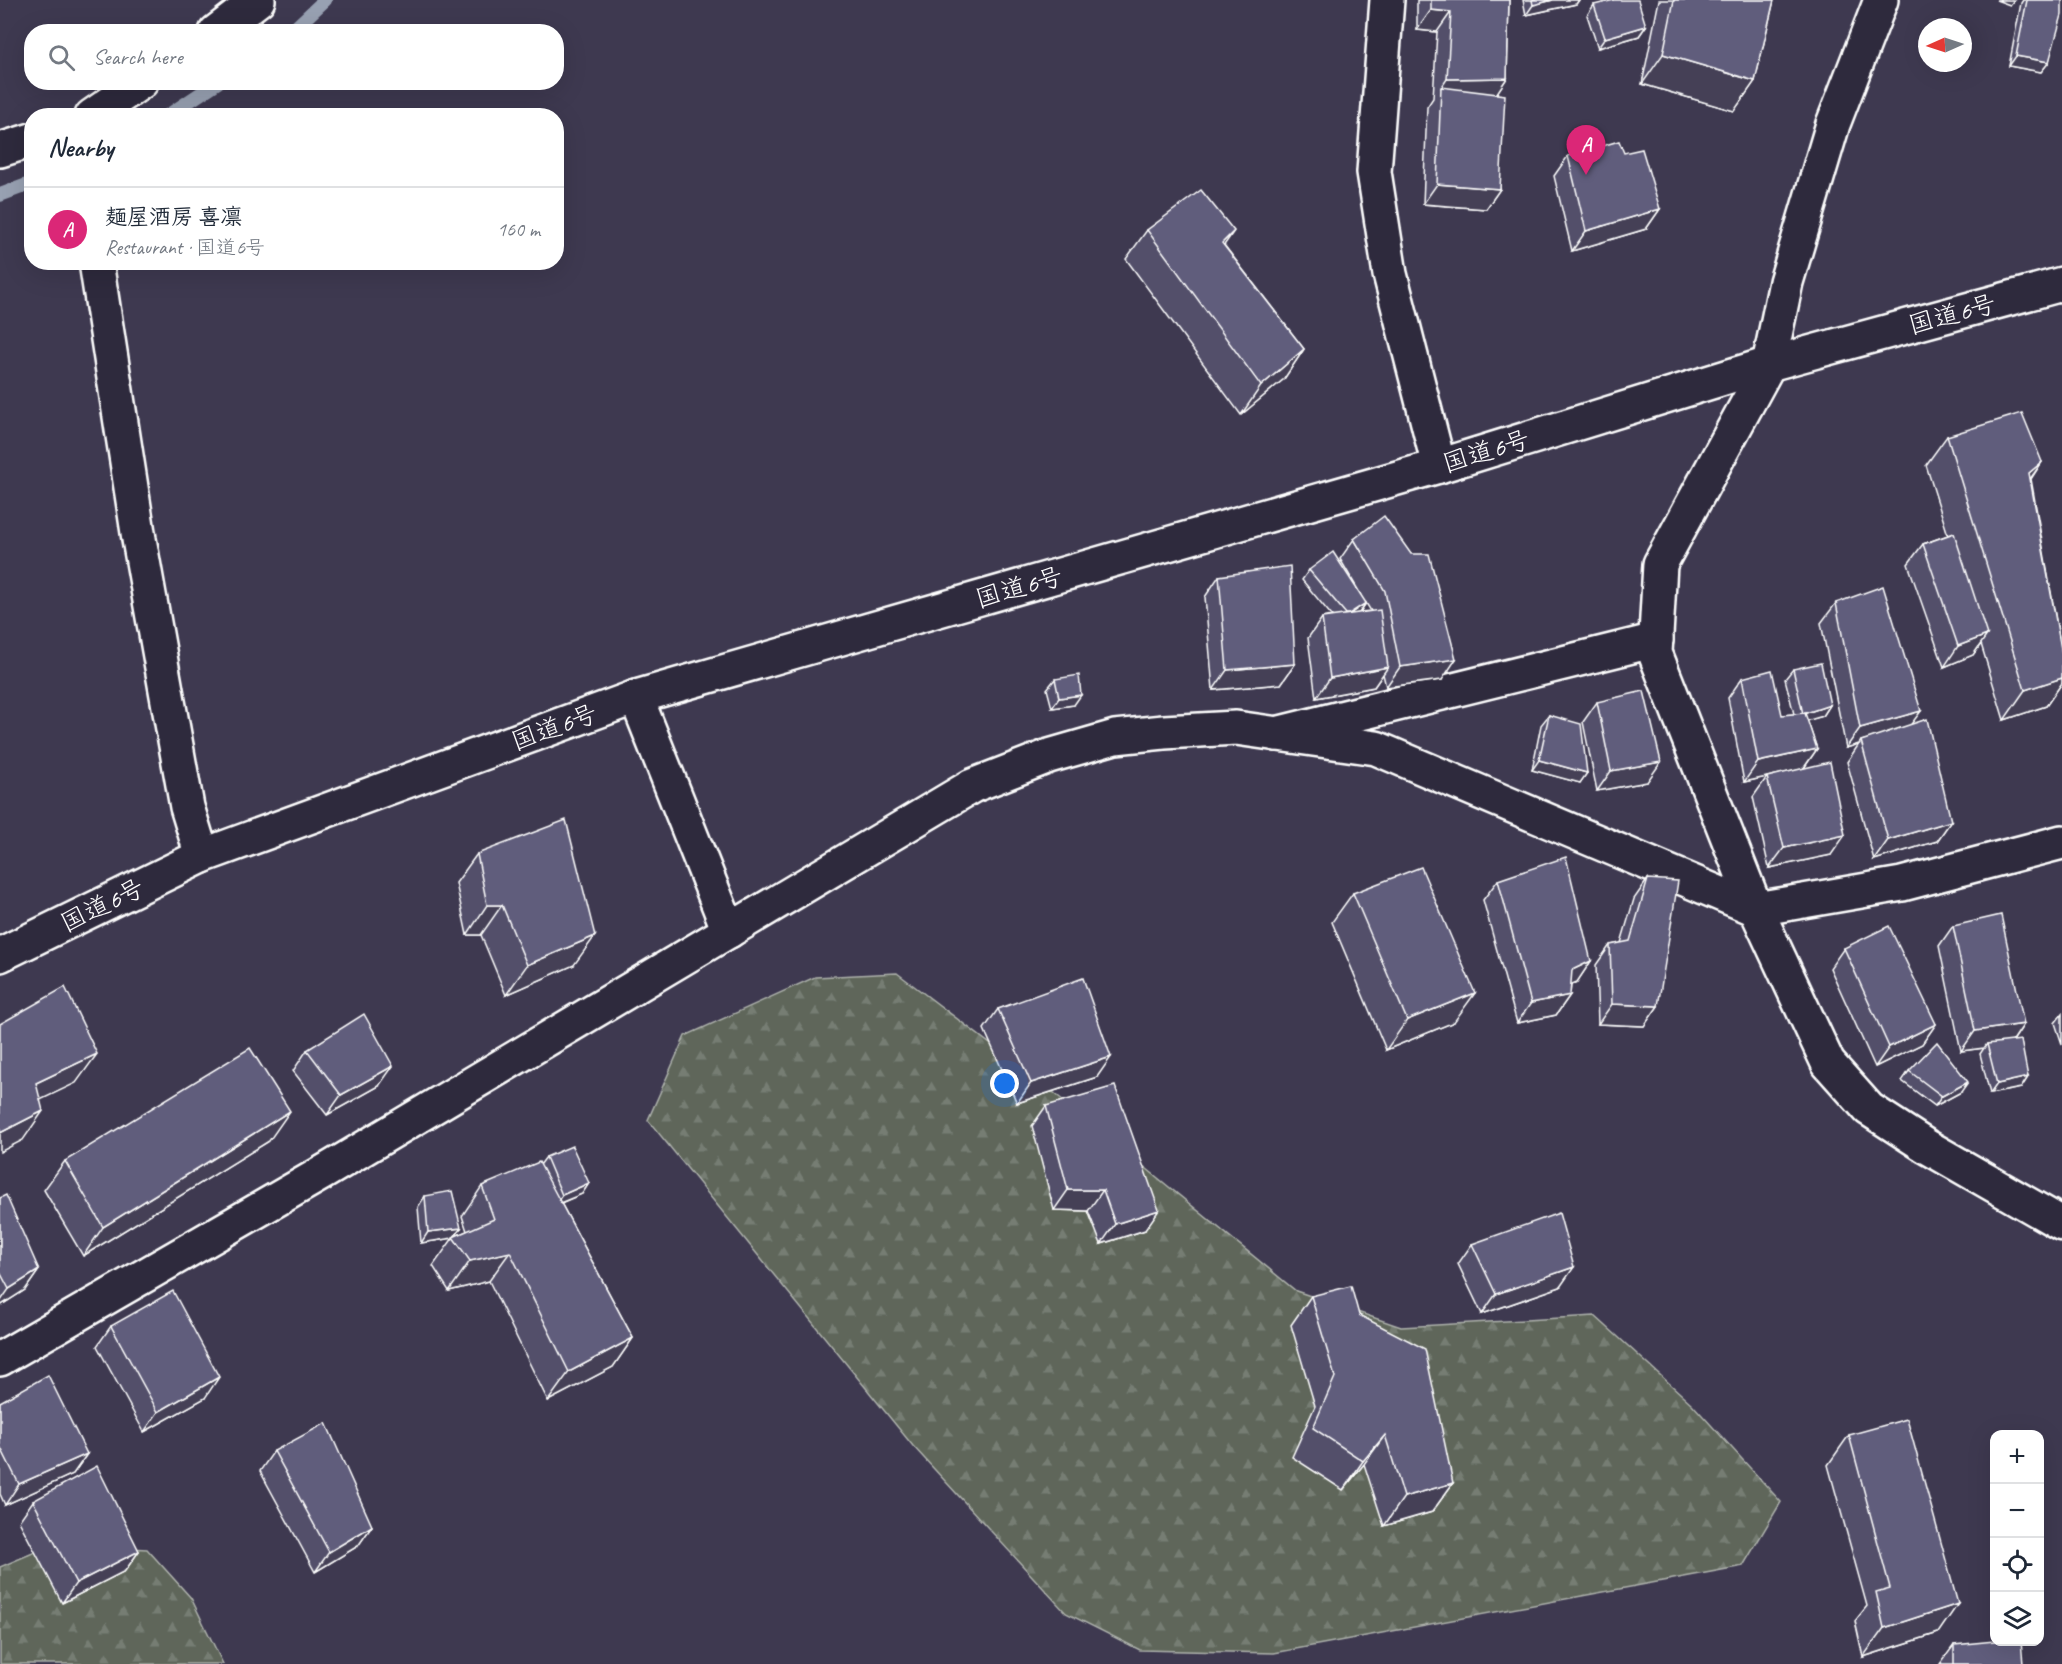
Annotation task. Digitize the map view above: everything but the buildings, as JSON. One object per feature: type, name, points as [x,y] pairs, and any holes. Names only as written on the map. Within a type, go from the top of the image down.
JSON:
[{"type":"main road","points":[[226,24],[258,0]]},
{"type":"main road","points":[[1387,0],[1374,172],[1390,274],[1439,466]]},
{"type":"main road","points":[[1881,0],[1833,124],[1786,282],[1769,364],[1660,564],[1655,653],[1756,909],[1828,1063],[1869,1109],[1926,1146],[2062,1224]]},
{"type":"main road","points":[[104,108],[129,90]]},
{"type":"main road","points":[[0,150],[24,142]]},
{"type":"main road","points":[[97,270],[139,539],[187,807],[202,856]]},
{"type":"main road","name":"国道6号","points":[[0,955],[202,856],[636,697],[1439,466],[1769,364],[2062,284]]},
{"type":"main road","points":[[1276,734],[1656,640]]},
{"type":"main road","points":[[636,697],[729,931]]},
{"type":"main road","points":[[0,1359],[324,1172],[972,786],[1049,756],[1115,737],[1236,728],[1376,748],[1756,909],[1902,884],[2062,842]]},
{"type":"green space","points":[[897,973],[1048,1088],[1296,1291],[1401,1327],[1595,1316],[1692,1404],[1781,1502],[1743,1566],[1274,1653],[1140,1650],[1066,1613],[913,1446],[648,1120],[685,1036],[815,977]]},
{"type":"green space","points":[[54,1544],[147,1549],[191,1598],[223,1664],[0,1664],[0,1567]]},
{"type":"waterway","points":[[300,24],[325,0]]},
{"type":"waterway","points":[[179,108],[206,90]]},
{"type":"waterway","points":[[0,195],[24,186]]},
{"type":"place","name":"麺屋酒房 喜凛","points":[[1586,175]]}]
